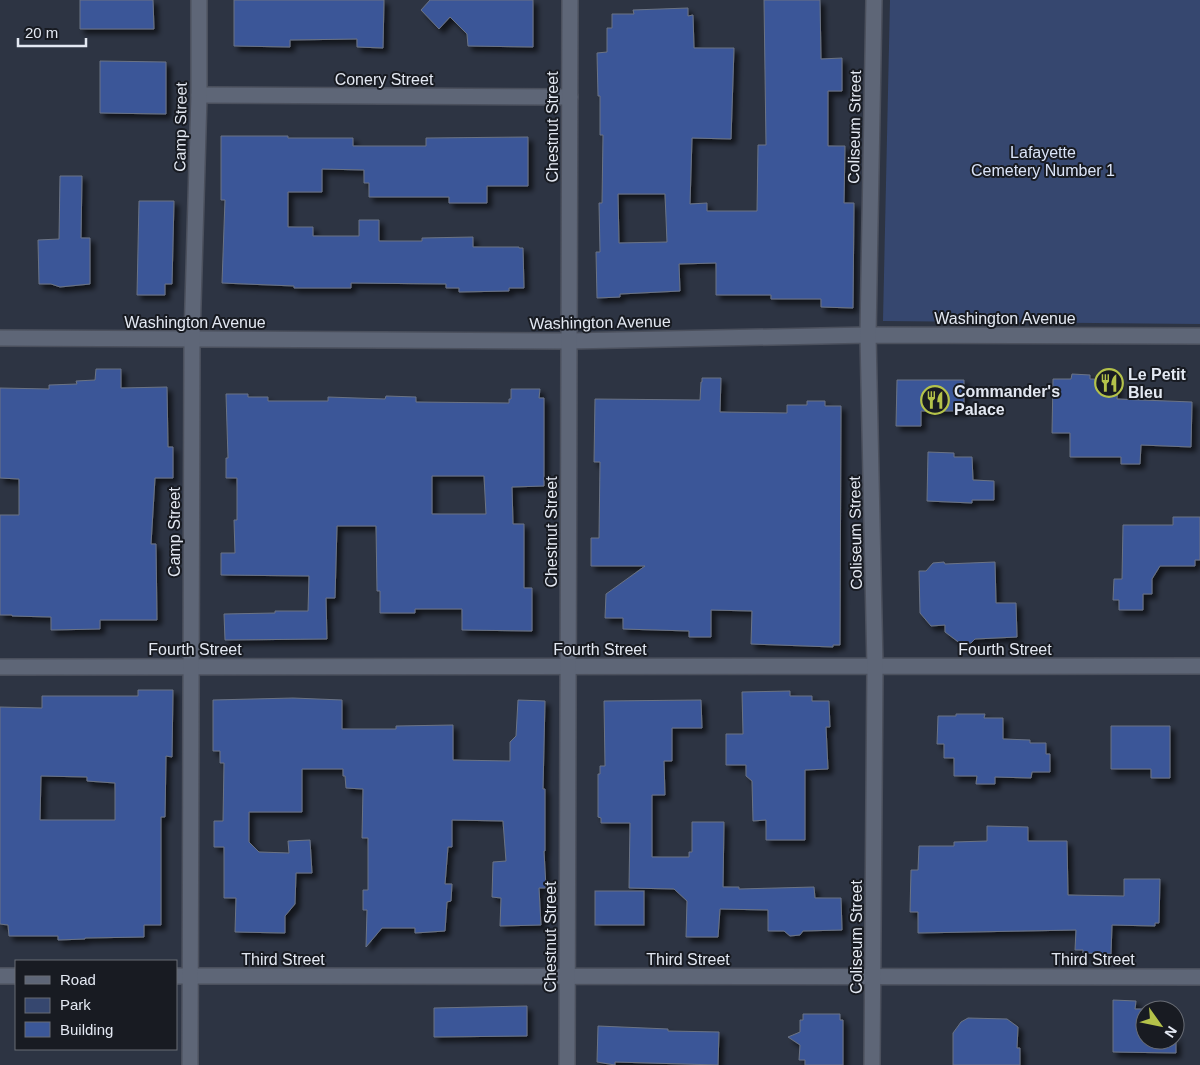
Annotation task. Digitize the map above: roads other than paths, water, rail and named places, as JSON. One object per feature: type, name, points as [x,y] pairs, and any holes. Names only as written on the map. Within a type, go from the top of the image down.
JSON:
[{"type":"street","name":"Camp Street","points":[[190,1065],[183,976],[191,667],[192,339],[199,95],[199,0]]},
{"type":"street","name":"Chestnut Street","points":[[567,1065],[570,0]]},
{"type":"street","name":"Coliseum Street","points":[[872,1065],[875,666],[868,335],[874,0]]},
{"type":"street","name":"Conery Street","points":[[199,95],[570,97]]},
{"type":"street","name":"Washington Avenue","points":[[0,338],[569,341],[868,335],[1200,336]]},
{"type":"street","name":"Fourth Street","points":[[0,667],[1200,666]]},
{"type":"street","points":[[0,976],[15,976]]},
{"type":"street","name":"Third Street","points":[[183,976],[1200,977]]},
{"type":"place","name":"Le Petit Bleu","points":[[1109,383]]},
{"type":"place","name":"Commander's Palace","points":[[935,400]]},
{"type":"park label","name":"Lafayette Cemetery Number 1","points":[[1043,161]]}]
